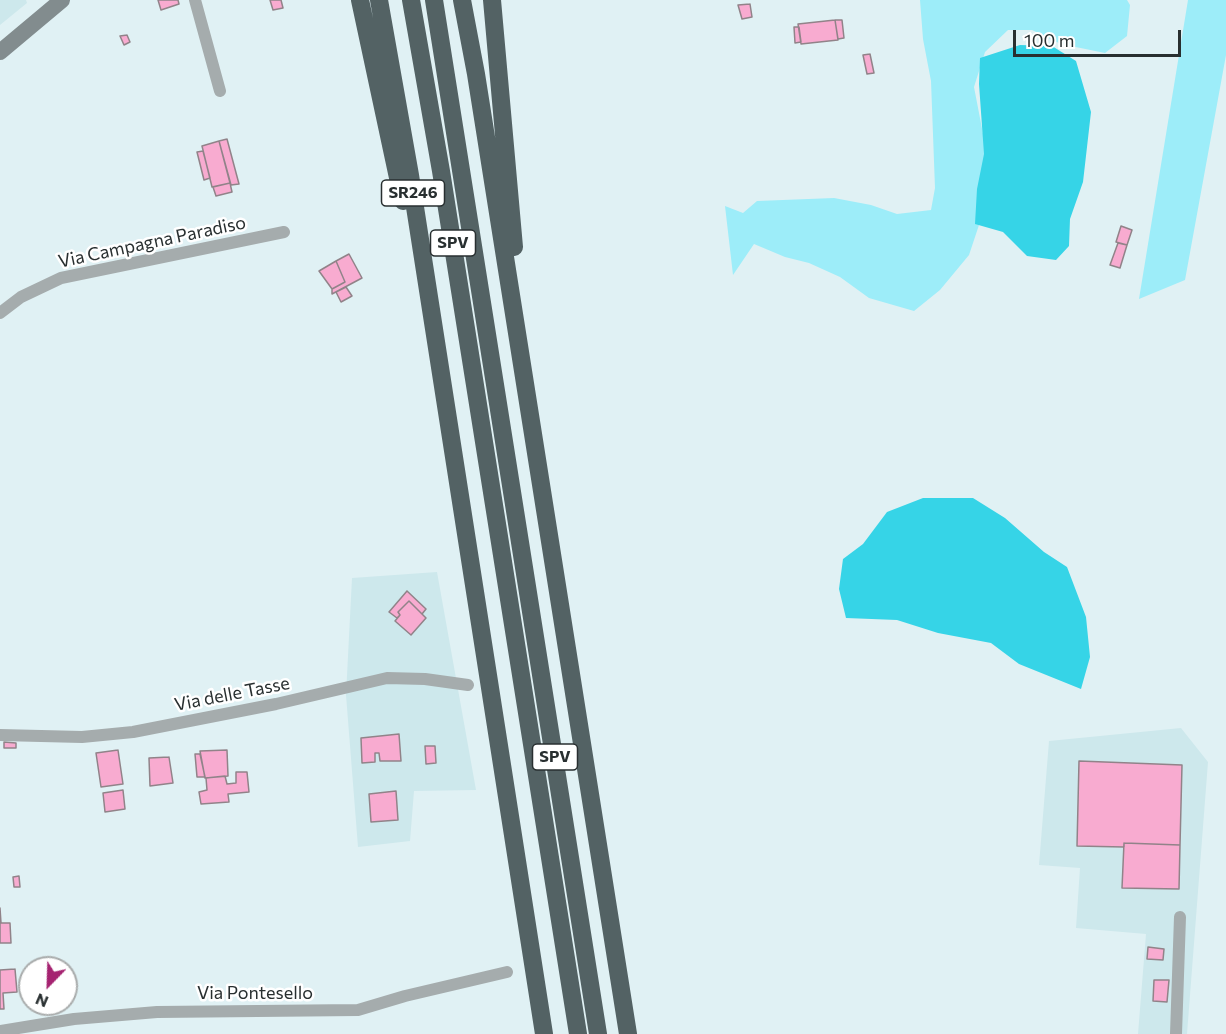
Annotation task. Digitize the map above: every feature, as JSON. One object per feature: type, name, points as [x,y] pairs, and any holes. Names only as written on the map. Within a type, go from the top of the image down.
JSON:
[{"type":"highway","points":[[360,0],[411,241],[421,306],[442,387]]},
{"type":"highway","name":"SR246","points":[[379,0],[410,175],[544,1034]]},
{"type":"highway","name":"SPV","points":[[411,0],[441,171],[578,1034]]},
{"type":"highway","name":"SPV","points":[[434,0],[598,1034]]},
{"type":"highway","points":[[462,0],[628,1034]]},
{"type":"highway","points":[[492,0],[524,378]]},
{"type":"street","points":[[0,52],[62,0]]},
{"type":"street","points":[[195,0],[220,91]]},
{"type":"street","name":"Via Campagna Paradiso","points":[[0,313],[29,293],[61,278],[284,232]]},
{"type":"street","name":"Via delle Tasse","points":[[0,735],[82,736],[133,732],[276,704],[387,678],[425,679],[468,685]]},
{"type":"street","points":[[1176,1034],[1180,917]]},
{"type":"street","name":"Via Pontesello","points":[[0,1031],[74,1020],[157,1012],[358,1010],[405,996],[507,972]]},
{"type":"shaded area","points":[[0,0],[26,0],[27,3],[0,25]]},
{"type":"shaded area","points":[[920,0],[1127,0],[1130,5],[1127,36],[1105,53],[1061,44],[1032,30],[1008,30],[985,52],[974,87],[989,165],[983,213],[969,255],[940,290],[914,311],[869,298],[840,277],[809,263],[785,257],[754,244],[733,275],[725,206],[743,213],[757,201],[834,198],[871,205],[897,214],[931,210],[935,188],[931,81],[923,39]]},
{"type":"shaded area","points":[[1188,0],[1226,0],[1226,55],[1185,280],[1139,299]]},
{"type":"shaded area","points":[[1020,45],[1052,46],[1076,61],[1091,112],[1083,182],[1070,219],[1069,246],[1056,260],[1027,256],[1003,232],[975,224],[977,189],[984,154],[979,84],[980,58]]},
{"type":"shaded area","points":[[923,498],[973,498],[1005,518],[1044,552],[1067,567],[1086,617],[1090,657],[1081,689],[1019,664],[991,643],[938,633],[897,620],[846,618],[839,589],[843,559],[863,544],[887,512]]},
{"type":"shaded area","points":[[437,572],[476,790],[414,791],[410,841],[358,847],[346,695],[352,578]]},
{"type":"shaded area","points":[[1181,728],[1208,762],[1187,1034],[1138,1034],[1146,934],[1076,928],[1080,868],[1039,865],[1049,741]]},
{"type":"building","points":[[158,0],[178,0],[179,4],[161,10]]},
{"type":"building","points":[[270,0],[281,0],[283,8],[273,10]]},
{"type":"building","points":[[750,4],[752,17],[742,19],[738,5]]},
{"type":"building","points":[[835,20],[842,20],[844,38],[838,39]]},
{"type":"building","points":[[835,20],[838,40],[801,44],[798,24]]},
{"type":"building","points":[[794,27],[799,27],[801,42],[795,43]]},
{"type":"building","points":[[127,35],[130,42],[124,45],[120,36]]},
{"type":"building","points":[[870,54],[874,73],[867,74],[863,55]]},
{"type":"building","points":[[227,139],[239,184],[231,185],[219,141]]},
{"type":"building","points":[[219,141],[230,183],[212,187],[202,146]]},
{"type":"building","points":[[203,151],[210,178],[204,180],[197,152]]},
{"type":"building","points":[[230,183],[232,192],[216,196],[213,187]]},
{"type":"building","points":[[1121,226],[1132,230],[1127,245],[1116,242]]},
{"type":"building","points":[[1118,243],[1127,245],[1120,268],[1110,265]]},
{"type":"building","points":[[349,254],[362,278],[332,294],[332,289],[345,282],[336,261]]},
{"type":"building","points":[[336,261],[345,282],[332,289],[319,271]]},
{"type":"building","points":[[346,287],[352,296],[341,302],[336,292]]},
{"type":"building","points":[[407,591],[426,609],[422,614],[409,601],[398,612],[400,615],[397,618],[389,612]]},
{"type":"building","points":[[409,601],[426,618],[411,635],[395,621],[400,615],[398,612]]},
{"type":"building","points":[[399,734],[401,761],[380,761],[379,753],[375,753],[375,762],[362,763],[361,738]]},
{"type":"building","points":[[4,742],[16,743],[16,748],[4,748]]},
{"type":"building","points":[[425,746],[435,746],[436,763],[426,764]]},
{"type":"building","points":[[118,750],[123,784],[101,787],[96,753]]},
{"type":"building","points":[[227,750],[228,776],[205,778],[200,751]]},
{"type":"building","points":[[195,754],[200,754],[205,777],[197,777]]},
{"type":"building","points":[[169,757],[173,783],[150,786],[149,758]]},
{"type":"building","points":[[1079,761],[1182,765],[1180,845],[1124,843],[1124,847],[1077,846]]},
{"type":"building","points":[[236,772],[247,772],[249,792],[228,794],[229,802],[201,804],[199,792],[207,790],[206,778],[225,776],[227,784],[236,783]]},
{"type":"building","points":[[123,790],[125,809],[105,812],[103,793]]},
{"type":"building","points":[[396,791],[398,820],[371,822],[369,794]]},
{"type":"building","points":[[1124,843],[1180,845],[1179,889],[1122,888]]},
{"type":"building","points":[[19,876],[20,887],[14,887],[13,877]]},
{"type":"building","points":[[0,908],[1,923],[10,923],[11,943],[0,943]]},
{"type":"building","points":[[1148,947],[1164,949],[1163,960],[1147,959]]},
{"type":"building","points":[[15,969],[17,992],[3,993],[4,1009],[0,1009],[0,970]]},
{"type":"building","points":[[1154,980],[1169,980],[1167,1002],[1153,1001]]}]
